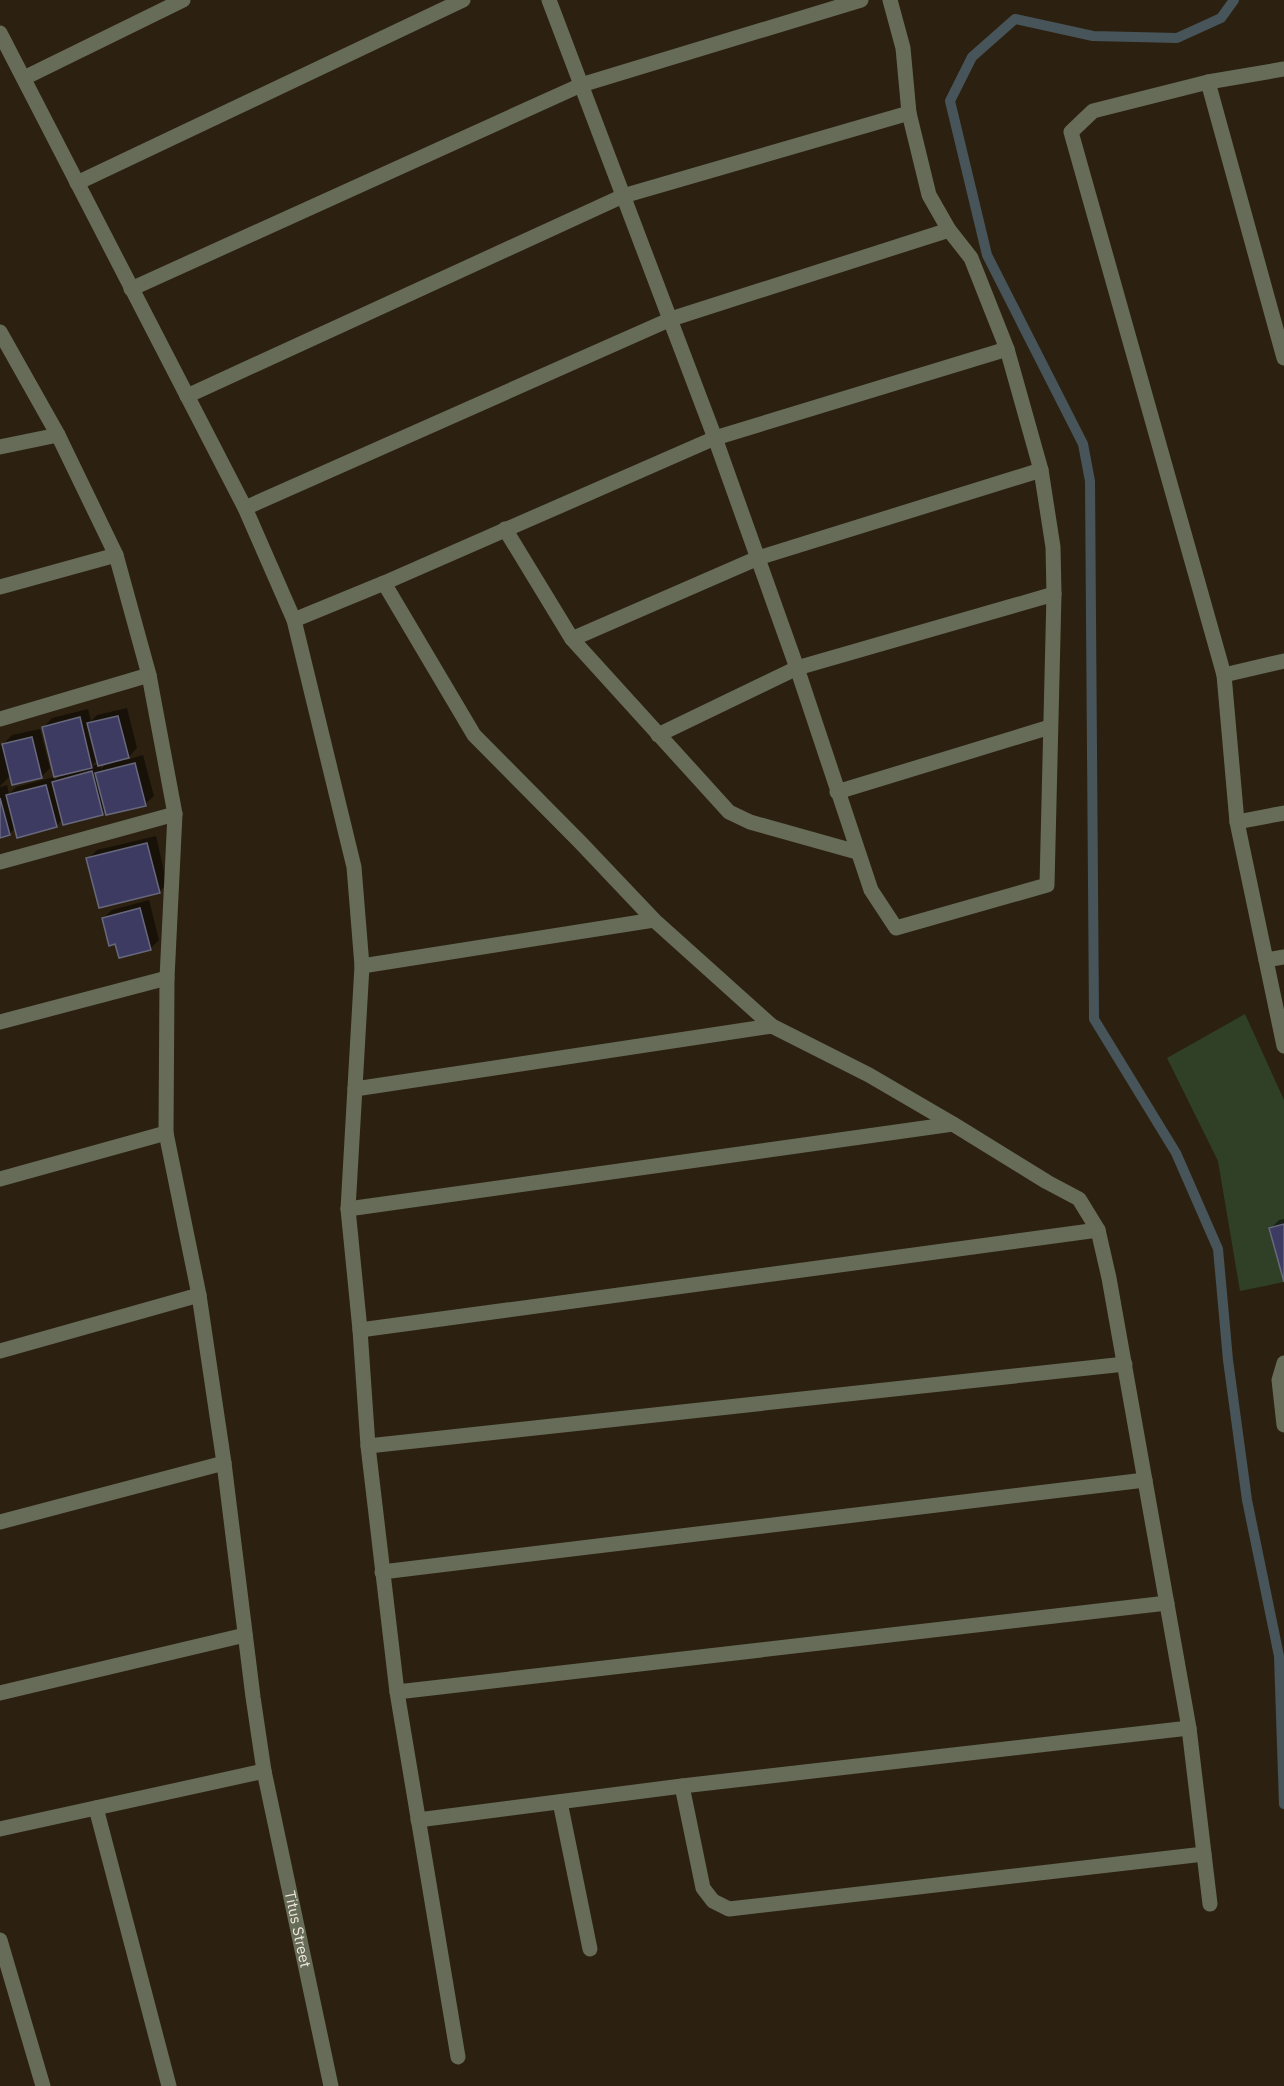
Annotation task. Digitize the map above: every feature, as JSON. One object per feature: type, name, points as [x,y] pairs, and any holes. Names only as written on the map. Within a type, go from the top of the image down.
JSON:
[{"type":"street","points":[[24,78],[183,0]]},
{"type":"street","points":[[77,183],[463,0]]},
{"type":"street","points":[[549,0],[715,438],[797,668],[871,890],[896,928],[1047,885],[1054,594],[1053,547],[1041,470],[1007,349],[971,258],[949,230],[929,195],[909,113],[903,48],[890,0]]},
{"type":"street","points":[[131,289],[581,85],[861,0]]},
{"type":"street","points":[[0,33],[245,508],[294,620],[354,867],[362,966],[348,1209],[368,1446],[397,1692],[458,2057]]},
{"type":"street","points":[[1284,69],[1208,82],[1093,111],[1071,132],[1224,675],[1237,822],[1284,1046]]},
{"type":"street","points":[[1208,82],[1284,358]]},
{"type":"street","points":[[187,396],[623,196],[909,113]]},
{"type":"street","points":[[245,508],[671,319],[949,230]]},
{"type":"street","name":"Titus Street","points":[[0,332],[58,435],[116,555],[149,675],[175,814],[167,978],[166,1133],[200,1295],[264,1772],[331,2086]]},
{"type":"street","points":[[294,620],[715,438],[1007,349]]},
{"type":"street","points":[[0,447],[58,435]]},
{"type":"street","points":[[572,639],[758,558],[1041,470]]},
{"type":"street","points":[[505,530],[572,639],[729,812],[750,822],[857,852]]},
{"type":"street","points":[[0,587],[116,555]]},
{"type":"street","points":[[384,583],[474,735],[654,920],[772,1026],[869,1075],[1079,1199],[1098,1230],[1110,1278],[1189,1728],[1210,1904]]},
{"type":"street","points":[[658,735],[797,668],[1054,594]]},
{"type":"street","points":[[1224,675],[1284,661]]},
{"type":"street","points":[[0,719],[149,675]]},
{"type":"street","points":[[837,792],[1050,727]]},
{"type":"street","points":[[1237,822],[1284,813]]},
{"type":"street","points":[[0,862],[175,814]]},
{"type":"street","points":[[362,966],[654,920]]},
{"type":"street","points":[[1266,960],[1284,957]]},
{"type":"street","points":[[0,1022],[167,978]]},
{"type":"street","points":[[355,1089],[772,1026]]},
{"type":"street","points":[[348,1209],[953,1124]]},
{"type":"street","points":[[0,1179],[166,1133]]},
{"type":"street","points":[[360,1330],[1098,1230]]},
{"type":"street","points":[[0,1351],[200,1295]]},
{"type":"street","points":[[1284,1363],[1279,1380],[1284,1425]]},
{"type":"street","points":[[368,1446],[1125,1364]]},
{"type":"street","points":[[0,1522],[224,1463]]},
{"type":"street","points":[[382,1572],[1145,1480]]},
{"type":"street","points":[[397,1692],[1167,1603]]},
{"type":"street","points":[[0,1693],[245,1635]]},
{"type":"street","points":[[418,1820],[682,1786],[1189,1728]]},
{"type":"street","points":[[0,1829],[264,1772]]},
{"type":"street","points":[[682,1786],[703,1888],[713,1901],[729,1909],[1204,1854]]},
{"type":"street","points":[[560,1802],[590,1949]]},
{"type":"street","points":[[96,1808],[169,2086]]},
{"type":"street","points":[[0,1940],[43,2086]]},
{"type":"green space","points":[[1245,1014],[1284,1100],[1284,1282],[1240,1291],[1218,1161],[1167,1058]]},
{"type":"building","points":[[118,716],[129,758],[98,766],[87,723]]},
{"type":"building","points":[[80,717],[92,768],[54,777],[42,727]]},
{"type":"building","points":[[32,737],[42,778],[12,785],[2,744]]},
{"type":"building","points":[[135,763],[146,806],[106,815],[95,773]]},
{"type":"building","points":[[92,771],[103,815],[63,825],[52,782]]},
{"type":"building","points":[[46,785],[57,827],[17,838],[6,795]]},
{"type":"building","points":[[0,798],[10,835],[0,838]]},
{"type":"building","points":[[147,843],[160,893],[99,908],[86,858]]},
{"type":"building","points":[[140,908],[151,950],[119,958],[115,944],[109,946],[102,918]]},
{"type":"building","points":[[1284,1224],[1284,1282],[1269,1228]]},
{"type":"waterway","points":[[1234,0],[1221,18],[1177,38],[1093,36],[1015,19],[972,57],[950,101],[987,255],[1083,444],[1090,481],[1094,1019],[1176,1153],[1218,1249],[1228,1360],[1247,1500],[1279,1656],[1284,1804]]}]
